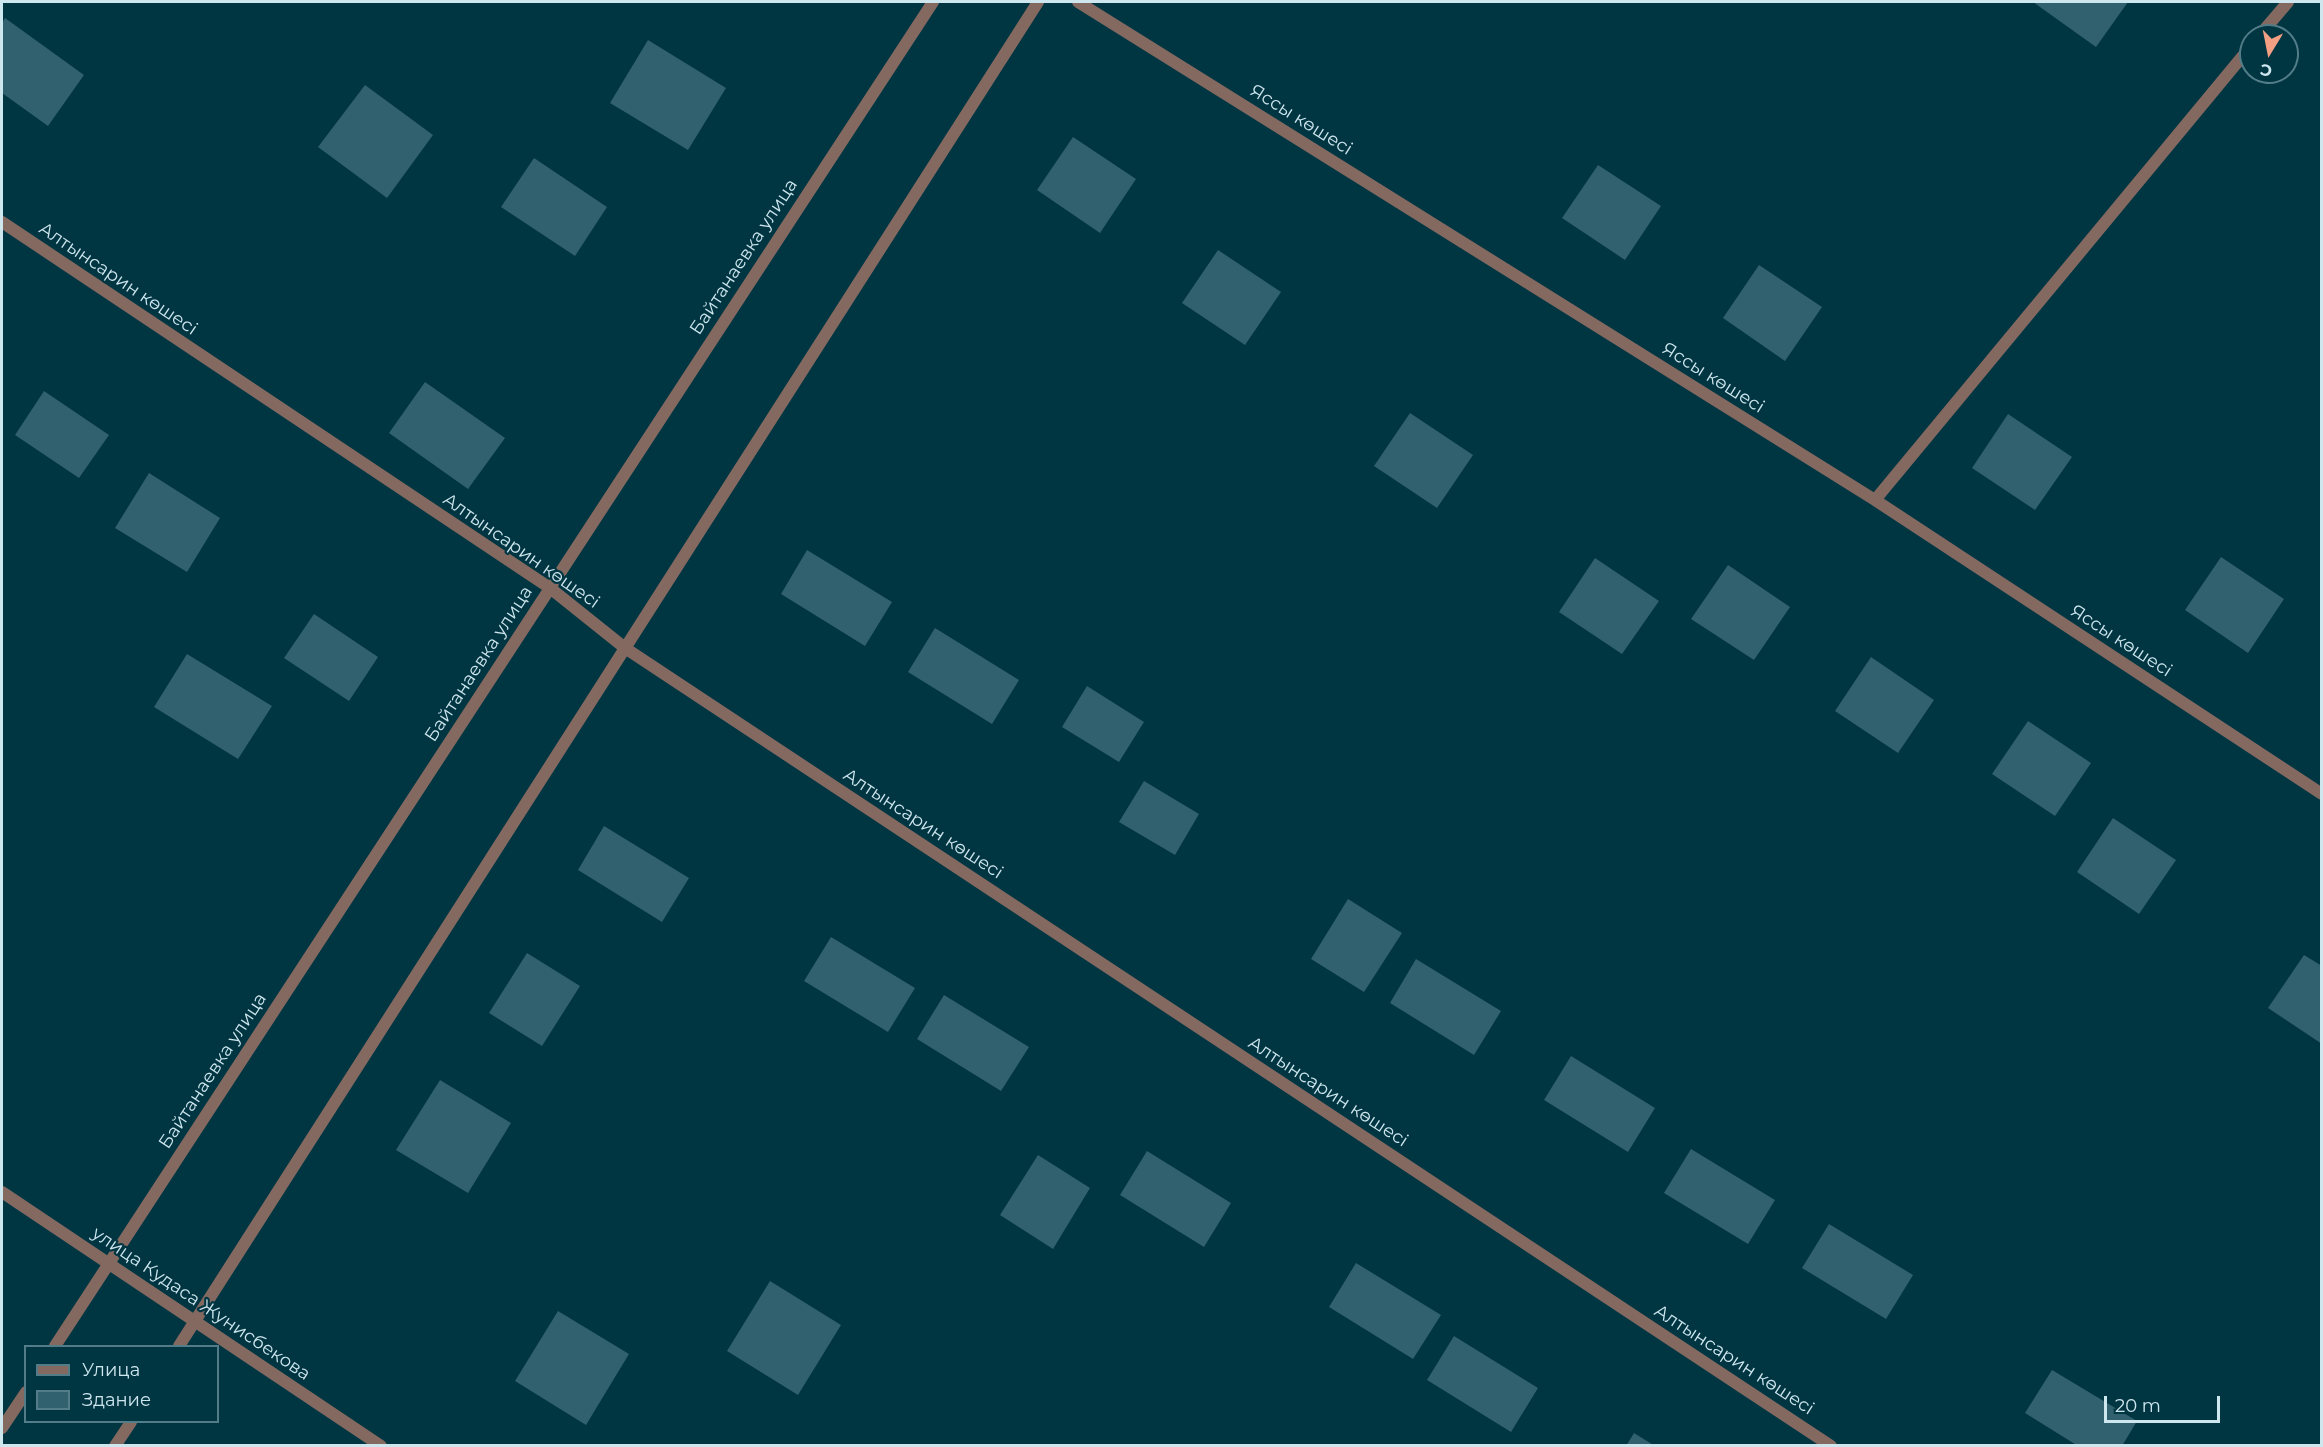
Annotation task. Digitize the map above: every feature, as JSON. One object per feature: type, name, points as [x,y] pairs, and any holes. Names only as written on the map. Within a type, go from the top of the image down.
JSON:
[{"type":"street","name":"Байтанаевка улица","points":[[56,1345],[933,2]]},
{"type":"street","points":[[179,1345],[1038,2]]},
{"type":"street","name":"Яссы көшесі","points":[[1078,2],[1875,500],[2322,794]]},
{"type":"street","points":[[2269,24],[2288,2]]},
{"type":"street","points":[[1875,500],[2239,60]]},
{"type":"street","name":"Алтынсарин көшесі","points":[[2,222],[550,588],[625,648],[1831,1446]]},
{"type":"street","name":"улица Кудаса Жунисбекова","points":[[2,1192],[381,1446]]},
{"type":"street","points":[[2,1428],[24,1395]]},
{"type":"street","points":[[115,1446],[130,1423]]},
{"type":"building","points":[[2033,2],[2128,2],[2096,47]]},
{"type":"building","points":[[5,18],[84,75],[48,126],[2,93],[2,23]]},
{"type":"building","points":[[648,40],[726,88],[688,150],[610,103]]},
{"type":"building","points":[[365,85],[433,135],[387,198],[318,147]]},
{"type":"building","points":[[1073,137],[1136,179],[1100,233],[1037,190]]},
{"type":"building","points":[[534,158],[607,207],[575,256],[501,207]]},
{"type":"building","points":[[1598,165],[1661,206],[1625,260],[1562,218]]},
{"type":"building","points":[[1218,250],[1281,292],[1245,345],[1182,303]]},
{"type":"building","points":[[1759,265],[1822,307],[1785,361],[1723,318]]},
{"type":"building","points":[[425,382],[505,438],[468,489],[389,433]]},
{"type":"building","points":[[44,391],[109,435],[79,478],[15,435]]},
{"type":"building","points":[[1410,413],[1473,455],[1437,508],[1374,466]]},
{"type":"building","points":[[2008,414],[2072,457],[2035,510],[1972,468]]},
{"type":"building","points":[[149,473],[220,518],[187,572],[115,528]]},
{"type":"building","points":[[807,550],[892,602],[865,646],[781,594]]},
{"type":"building","points":[[2221,557],[2284,599],[2248,653],[2185,610]]},
{"type":"building","points":[[1595,558],[1659,601],[1622,654],[1559,612]]},
{"type":"building","points":[[1728,565],[1790,607],[1754,660],[1691,619]]},
{"type":"building","points":[[314,614],[378,657],[349,701],[284,658]]},
{"type":"building","points":[[935,628],[1019,680],[992,724],[908,672]]},
{"type":"building","points":[[187,654],[272,706],[238,759],[154,707]]},
{"type":"building","points":[[1871,657],[1934,700],[1898,753],[1835,711]]},
{"type":"building","points":[[1087,686],[1144,722],[1119,762],[1062,727]]},
{"type":"building","points":[[2028,721],[2091,763],[2055,816],[1992,774]]},
{"type":"building","points":[[1144,781],[1199,814],[1175,855],[1119,822]]},
{"type":"building","points":[[2113,818],[2176,860],[2139,914],[2077,872]]},
{"type":"building","points":[[604,826],[689,878],[662,922],[578,870]]},
{"type":"building","points":[[1348,899],[1402,933],[1364,992],[1311,959]]},
{"type":"building","points":[[831,937],[915,988],[888,1032],[804,981]]},
{"type":"building","points":[[527,953],[580,986],[542,1046],[489,1013]]},
{"type":"building","points":[[2304,955],[2322,966],[2322,1044],[2268,1008]]},
{"type":"building","points":[[1416,959],[1501,1011],[1474,1055],[1390,1003]]},
{"type":"building","points":[[944,995],[1029,1047],[1001,1091],[917,1039]]},
{"type":"building","points":[[1571,1056],[1655,1108],[1628,1152],[1544,1100]]},
{"type":"building","points":[[440,1080],[511,1123],[468,1193],[396,1150]]},
{"type":"building","points":[[1691,1149],[1775,1200],[1748,1244],[1664,1193]]},
{"type":"building","points":[[1147,1151],[1231,1203],[1204,1247],[1120,1195]]},
{"type":"building","points":[[1038,1155],[1090,1188],[1053,1249],[1000,1215]]},
{"type":"building","points":[[1829,1224],[1913,1275],[1886,1319],[1802,1268]]},
{"type":"building","points":[[1356,1263],[1441,1315],[1413,1359],[1329,1307]]},
{"type":"building","points":[[770,1281],[841,1325],[798,1395],[727,1351]]},
{"type":"building","points":[[558,1311],[629,1354],[586,1425],[515,1381]]},
{"type":"building","points":[[1454,1336],[1538,1388],[1511,1432],[1427,1380]]},
{"type":"building","points":[[2052,1370],[2137,1421],[2122,1446],[2078,1446],[2025,1413]]},
{"type":"building","points":[[1634,1433],[1655,1446],[1626,1446]]}]
